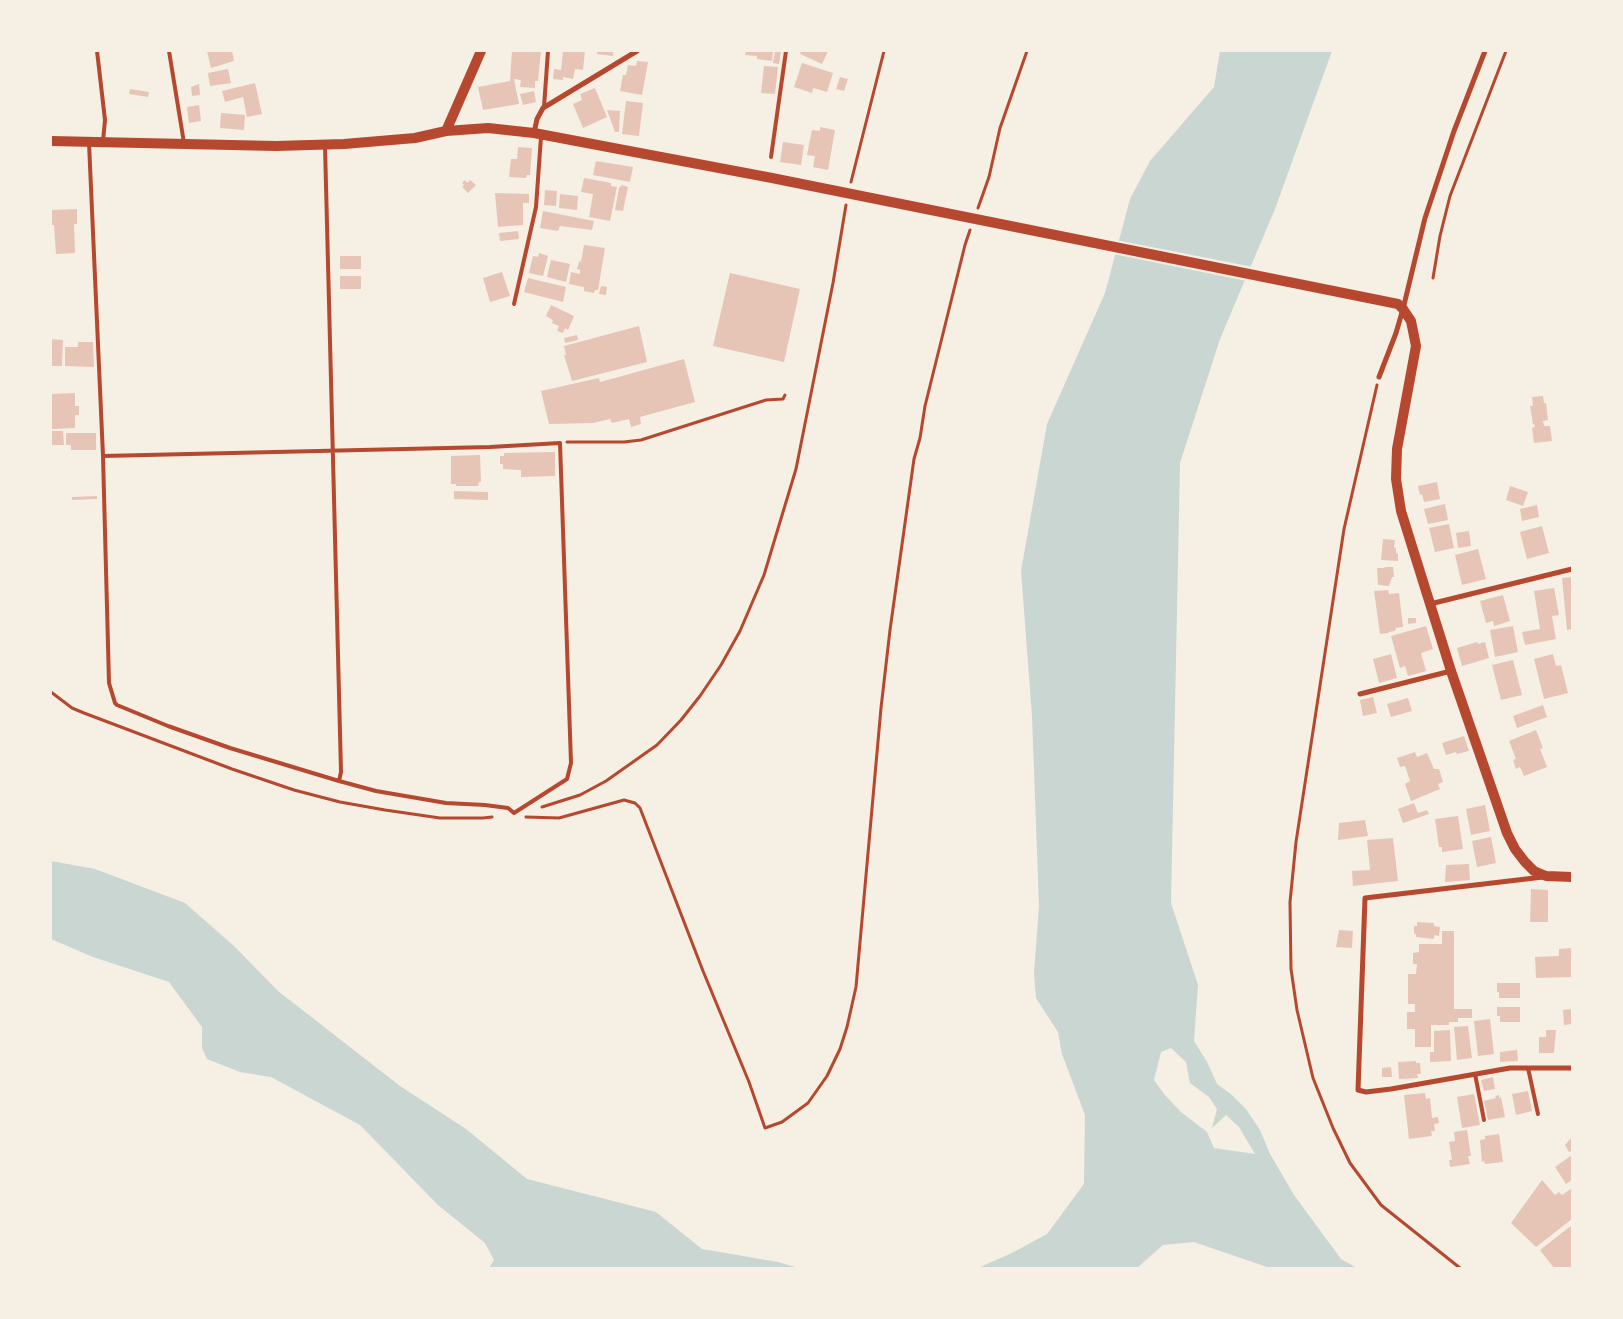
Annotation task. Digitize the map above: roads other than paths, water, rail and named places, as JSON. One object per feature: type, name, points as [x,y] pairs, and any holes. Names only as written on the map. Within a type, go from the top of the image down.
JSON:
[{"type":"main road","points":[[446,131],[481,51]]},
{"type":"main road","points":[[51,141],[325,146],[415,138],[446,131],[488,128],[538,134],[772,178],[1393,302],[1404,309],[1411,321],[1416,346],[1397,449],[1396,479],[1401,511],[1451,671],[1507,833],[1515,849],[1534,871],[1546,876],[1572,877]]},
{"type":"street","points":[[538,134],[538,115],[544,107],[637,51]]},
{"type":"street","points":[[1379,377],[1404,309],[1425,218],[1454,131],[1485,51]]},
{"type":"street","points":[[1430,604],[1572,569]]},
{"type":"street","points":[[1360,694],[1451,671]]},
{"type":"street","points":[[1546,876],[1365,898],[1358,1090],[1366,1092],[1510,1068],[1572,1068]]},
{"type":"lane","points":[[97,51],[104,120],[103,142]]},
{"type":"lane","points":[[169,51],[184,144]]},
{"type":"lane","points":[[544,107],[548,51]]},
{"type":"lane","points":[[772,157],[786,51]]},
{"type":"lane","points":[[514,304],[536,208],[538,134]]},
{"type":"lane","points":[[89,141],[103,456],[109,683],[115,703],[177,729],[230,748],[339,781],[376,791],[446,803],[508,808],[514,813],[567,779],[571,763],[560,443],[490,447],[333,449],[103,456]]},
{"type":"lane","points":[[325,146],[341,772],[339,781]]},
{"type":"lane","points":[[1528,1067],[1538,1114]]},
{"type":"lane","points":[[1475,1073],[1484,1120]]}]
